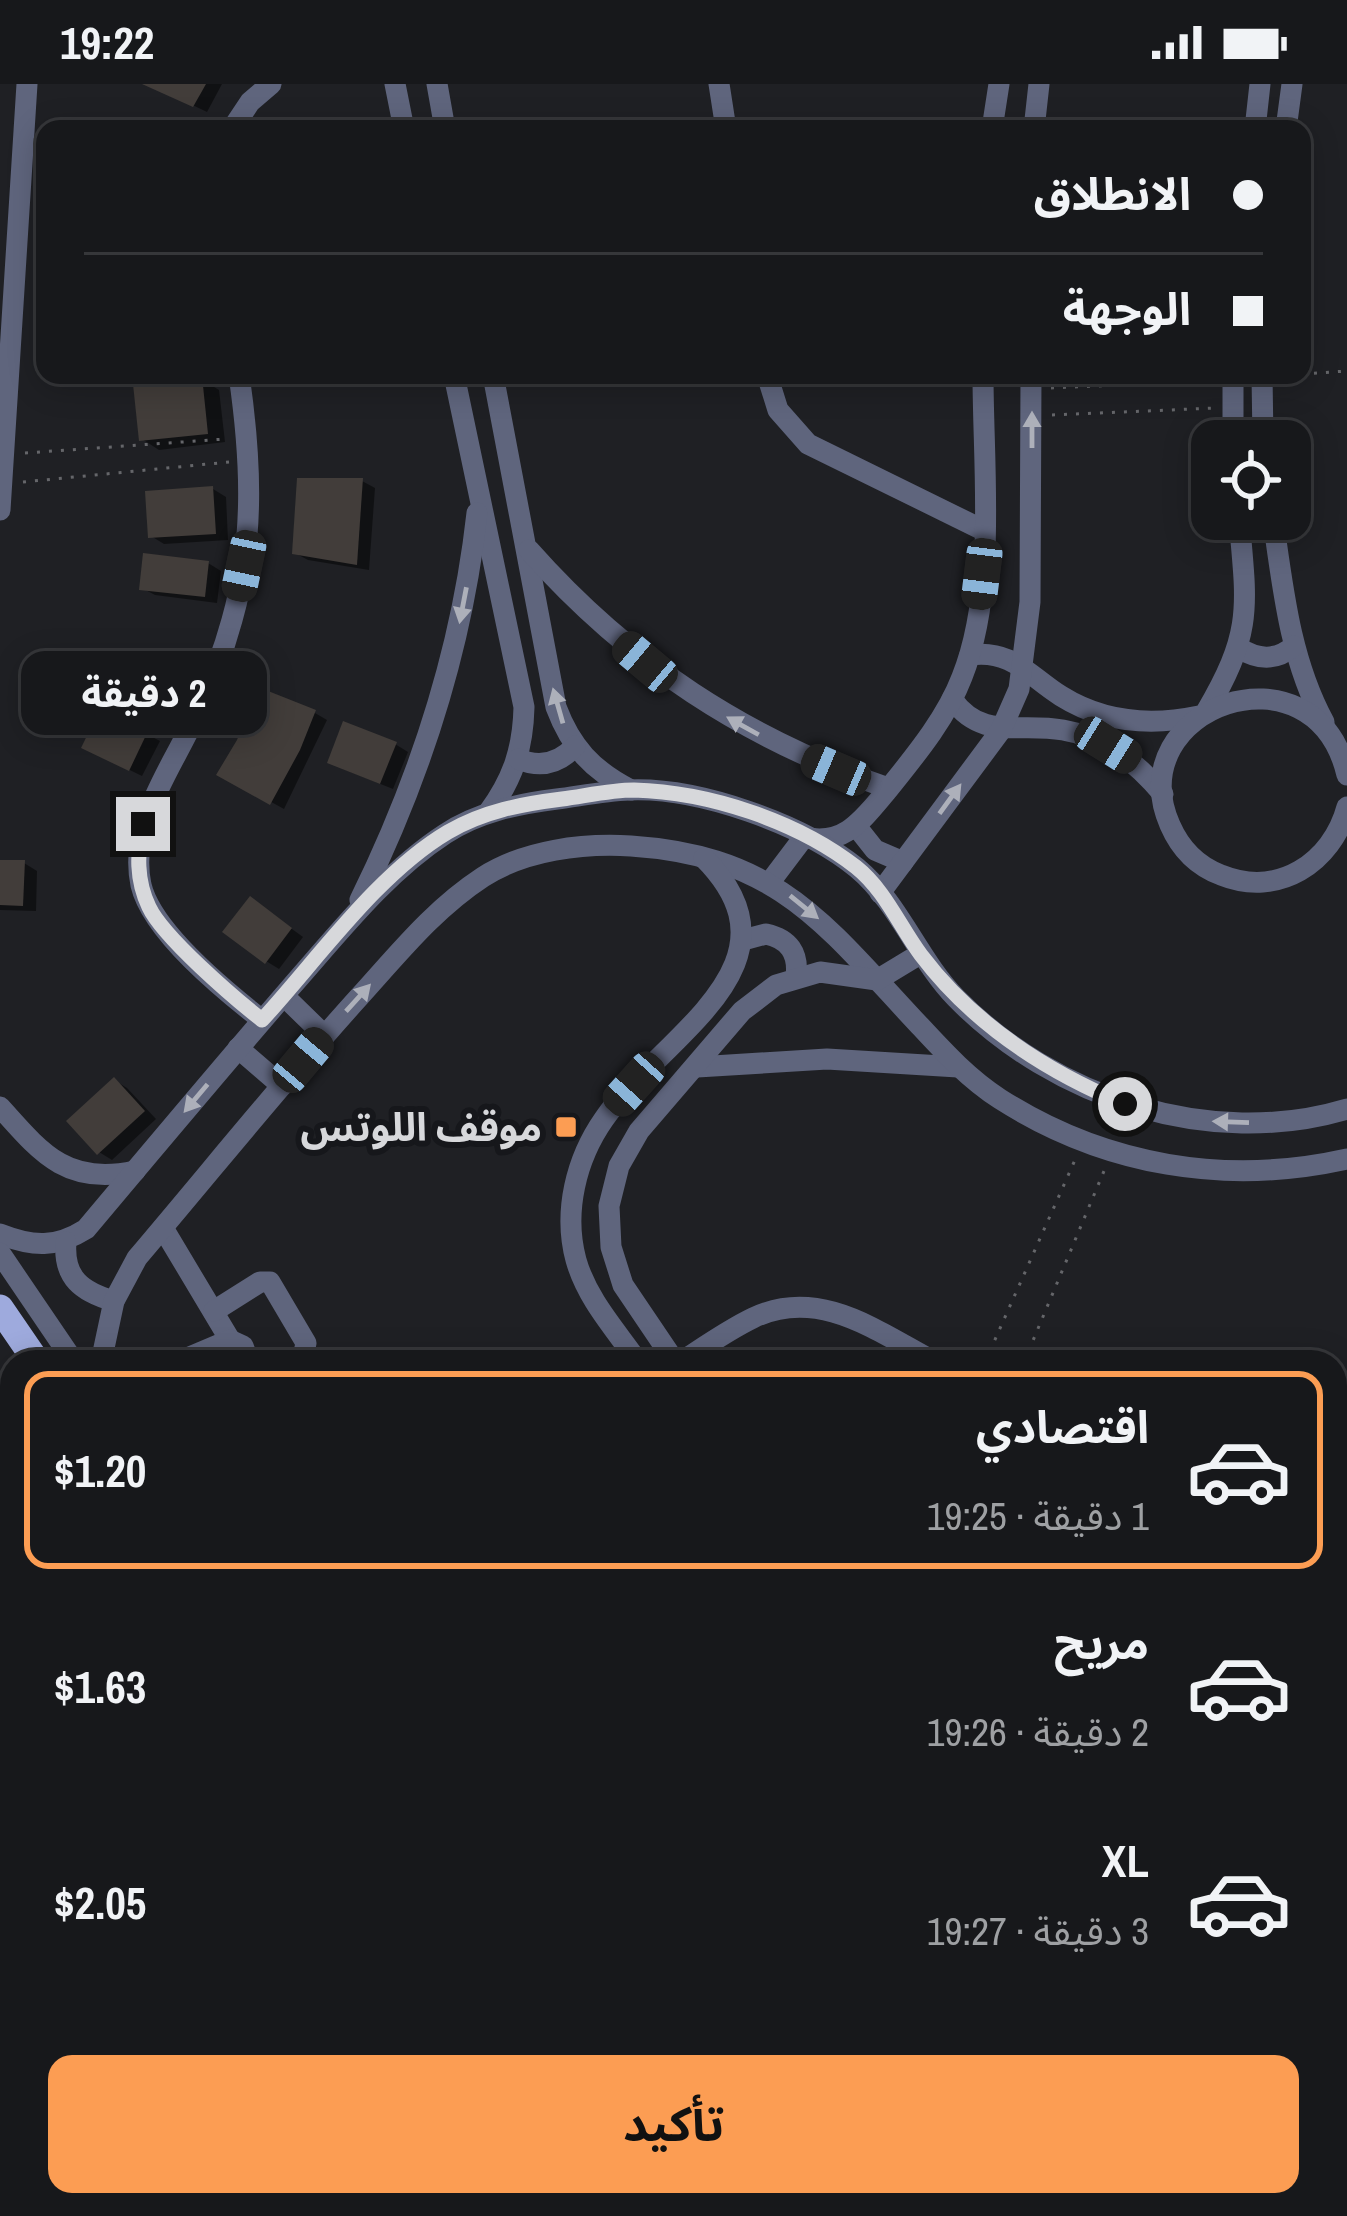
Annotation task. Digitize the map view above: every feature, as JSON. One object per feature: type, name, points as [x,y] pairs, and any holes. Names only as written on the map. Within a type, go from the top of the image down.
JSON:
[{"type":"main road","points":[[0,1308],[29,1350]]},
{"type":"street","points":[[0,510],[11,161],[27,84]]},
{"type":"street","points":[[238,120],[271,84]]},
{"type":"street","points":[[395,84],[402,120]]},
{"type":"street","points":[[437,84],[443,120]]},
{"type":"street","points":[[719,84],[725,120]]},
{"type":"street","points":[[993,120],[999,84]]},
{"type":"street","points":[[1035,120],[1039,84]]},
{"type":"street","points":[[1256,120],[1260,84]]},
{"type":"street","points":[[1287,120],[1292,84]]},
{"type":"street","points":[[240,384],[249,449],[248,531],[232,618],[196,717],[143,824],[138,869],[151,913],[207,972],[262,1020]]},
{"type":"street","points":[[456,384],[524,706],[518,759],[488,813]]},
{"type":"street","points":[[495,384],[556,707],[574,746],[605,777],[632,790]]},
{"type":"street","points":[[770,384],[778,410],[808,444],[983,530]]},
{"type":"street","points":[[804,837],[830,839],[856,826],[952,699],[970,655],[982,574],[983,384]]},
{"type":"street","points":[[880,893],[1000,730],[1019,689],[1030,602],[1031,384]]},
{"type":"street","points":[[1233,384],[1233,420]]},
{"type":"street","points":[[1262,384],[1263,420]]},
{"type":"street","points":[[350,919],[387,845],[430,731],[462,614],[480,489]]},
{"type":"street","points":[[1241,540],[1246,597],[1239,648],[1203,714],[1172,750],[1163,794],[1167,819],[1178,841],[1216,874],[1264,883],[1311,865],[1329,848],[1347,807]]},
{"type":"street","points":[[1276,540],[1294,646],[1347,775]]},
{"type":"street","points":[[527,548],[603,627],[690,694],[786,749],[888,788]]},
{"type":"street","points":[[1239,648],[1262,658],[1294,646]]},
{"type":"street","points":[[970,655],[1003,656],[1023,665],[1058,694],[1112,718],[1171,722],[1228,702],[1275,699],[1298,707],[1333,739]]},
{"type":"street","points":[[952,699],[972,721],[1000,730],[1036,727],[1085,735],[1129,758],[1163,794]]},
{"type":"street","points":[[518,759],[544,764],[562,758],[574,746]]},
{"type":"street","points":[[0,1234],[28,1244],[65,1242],[86,1229],[350,919],[446,833],[488,813],[533,802],[632,790],[734,807],[804,837],[856,868],[880,893],[956,999],[1031,1058],[1077,1084],[1125,1104],[1228,1123],[1281,1122],[1347,1109]]},
{"type":"street","points":[[856,826],[875,850],[903,862]]},
{"type":"street","points":[[770,882],[804,837]]},
{"type":"street","points":[[104,1350],[114,1301],[137,1258],[324,1035],[440,908],[489,873],[543,853],[598,844],[701,855],[770,882],[831,930],[958,1067],[1024,1114],[1083,1142],[1112,1153],[1211,1172],[1262,1172],[1347,1159]]},
{"type":"street","points":[[629,1350],[587,1291],[575,1256],[574,1182],[586,1147],[606,1116],[732,975],[743,940],[740,908],[725,879],[701,855]]},
{"type":"street","points":[[743,940],[766,934],[788,943],[796,976]]},
{"type":"street","points":[[669,1350],[623,1285],[611,1246],[609,1206],[619,1166],[639,1131],[758,996],[796,976],[845,973],[877,980],[920,954]]},
{"type":"street","points":[[284,996],[324,1035]]},
{"type":"street","points":[[238,1048],[282,1086]]},
{"type":"street","points":[[697,1067],[827,1059],[958,1067]]},
{"type":"street","points":[[0,1107],[43,1155],[66,1168],[106,1175],[135,1171]]},
{"type":"street","points":[[163,1228],[230,1340],[244,1350]]},
{"type":"street","points":[[65,1242],[70,1275],[81,1288],[114,1301]]},
{"type":"street","points":[[0,1253],[66,1350]]},
{"type":"street","points":[[214,1311],[260,1282],[270,1282],[306,1343],[305,1350]]},
{"type":"street","points":[[698,1350],[752,1318],[793,1306],[835,1310],[912,1350]]},
{"type":"street","points":[[206,1350],[230,1340]]},
{"type":"path","points":[[1311,373],[1347,371]]},
{"type":"path","points":[[1032,415],[1233,407]]},
{"type":"path","points":[[5,454],[249,449]]},
{"type":"path","points":[[3,484],[249,449]]},
{"type":"path","points":[[990,1350],[1083,1142]]},
{"type":"path","points":[[1029,1350],[1112,1153]]},
{"type":"building","points":[[142,84],[206,84],[193,107]]},
{"type":"building","points":[[133,384],[203,384],[208,434],[139,441]]},
{"type":"building","points":[[297,478],[363,478],[357,565],[292,554]]},
{"type":"building","points":[[213,486],[216,534],[148,538],[145,491]]},
{"type":"building","points":[[143,553],[209,561],[205,597],[139,590]]},
{"type":"building","points":[[258,687],[316,710],[270,805],[216,775],[237,740]]},
{"type":"building","points":[[101,707],[148,731],[129,771],[81,748]]},
{"type":"building","points":[[343,721],[397,742],[380,784],[327,763]]},
{"type":"building","points":[[0,860],[25,860],[23,906],[0,905]]},
{"type":"building","points":[[250,896],[292,928],[265,964],[222,932]]},
{"type":"building","points":[[114,1077],[145,1111],[97,1155],[66,1121]]},
{"type":"place","name":"موقف اللوتس","points":[[566,1127]]},
{"type":"route","points":[[143,824],[138,869],[151,913],[207,972],[262,1020],[350,919],[410,861],[446,833],[488,813],[533,802],[632,790],[734,807],[804,837],[856,868],[880,893],[956,999],[1031,1058],[1125,1104]]}]
